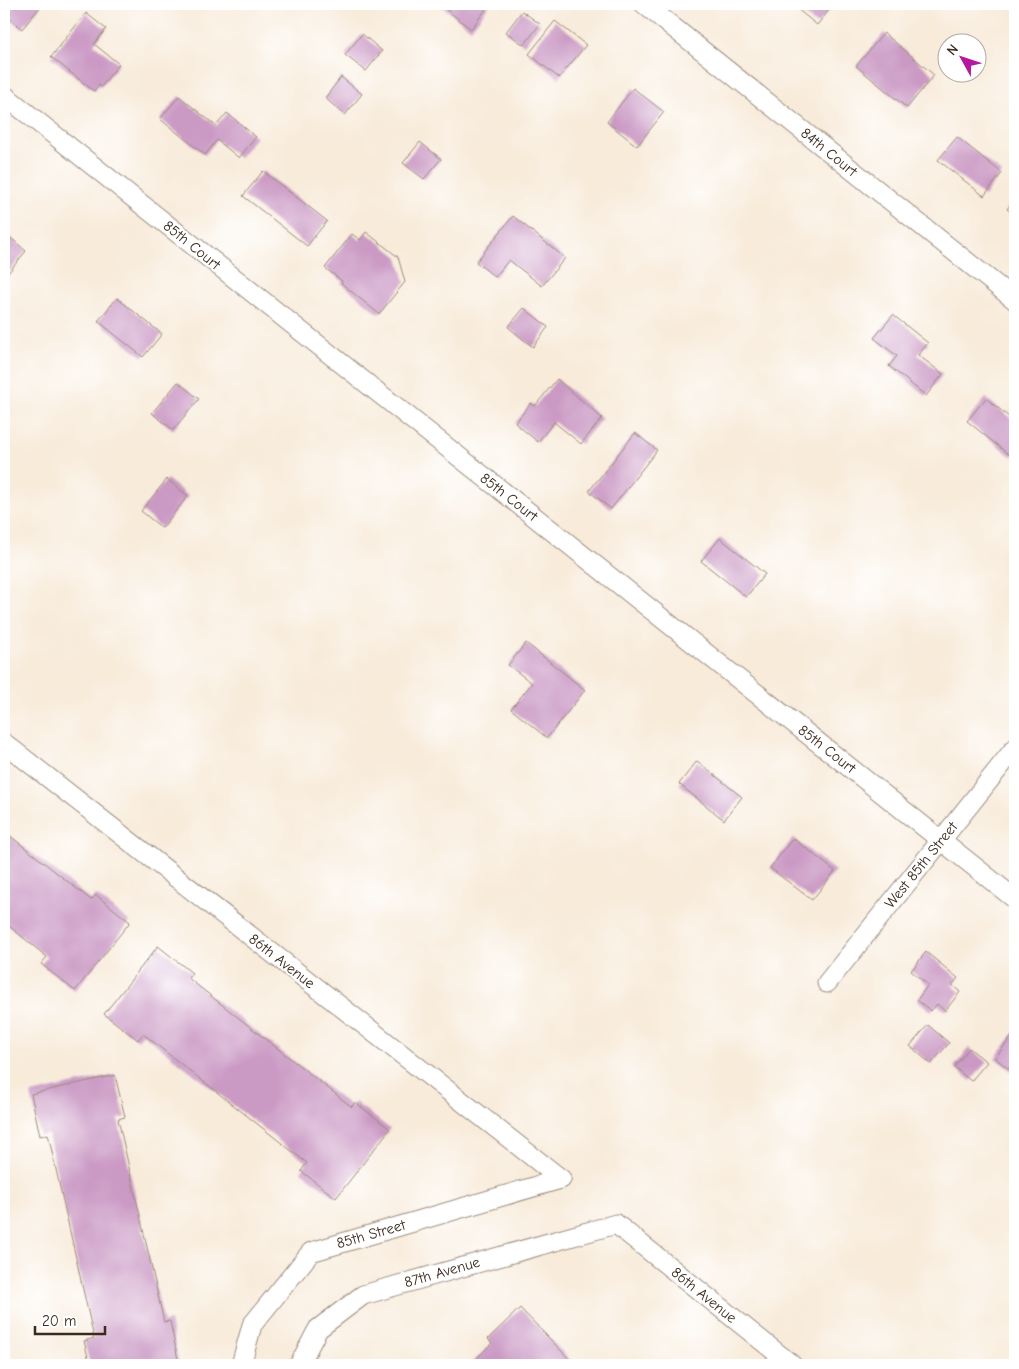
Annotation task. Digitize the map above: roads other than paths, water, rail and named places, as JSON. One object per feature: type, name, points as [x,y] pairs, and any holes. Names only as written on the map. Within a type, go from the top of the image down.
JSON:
[{"type":"street","name":"84th Court","points":[[644,4],[1015,300]]},
{"type":"street","name":"85th Court","points":[[4,95],[1015,899]]},
{"type":"street","name":"86th Avenue","points":[[4,743],[561,1179]]},
{"type":"street","name":"West 85th Street","points":[[827,983],[1015,748]]},
{"type":"street","name":"85th Street","points":[[241,1365],[252,1325],[311,1252],[561,1179]]},
{"type":"street","name":"86th Avenue","points":[[616,1224],[792,1365]]},
{"type":"street","name":"87th Avenue","points":[[299,1365],[318,1329],[363,1295],[616,1224]]}]
